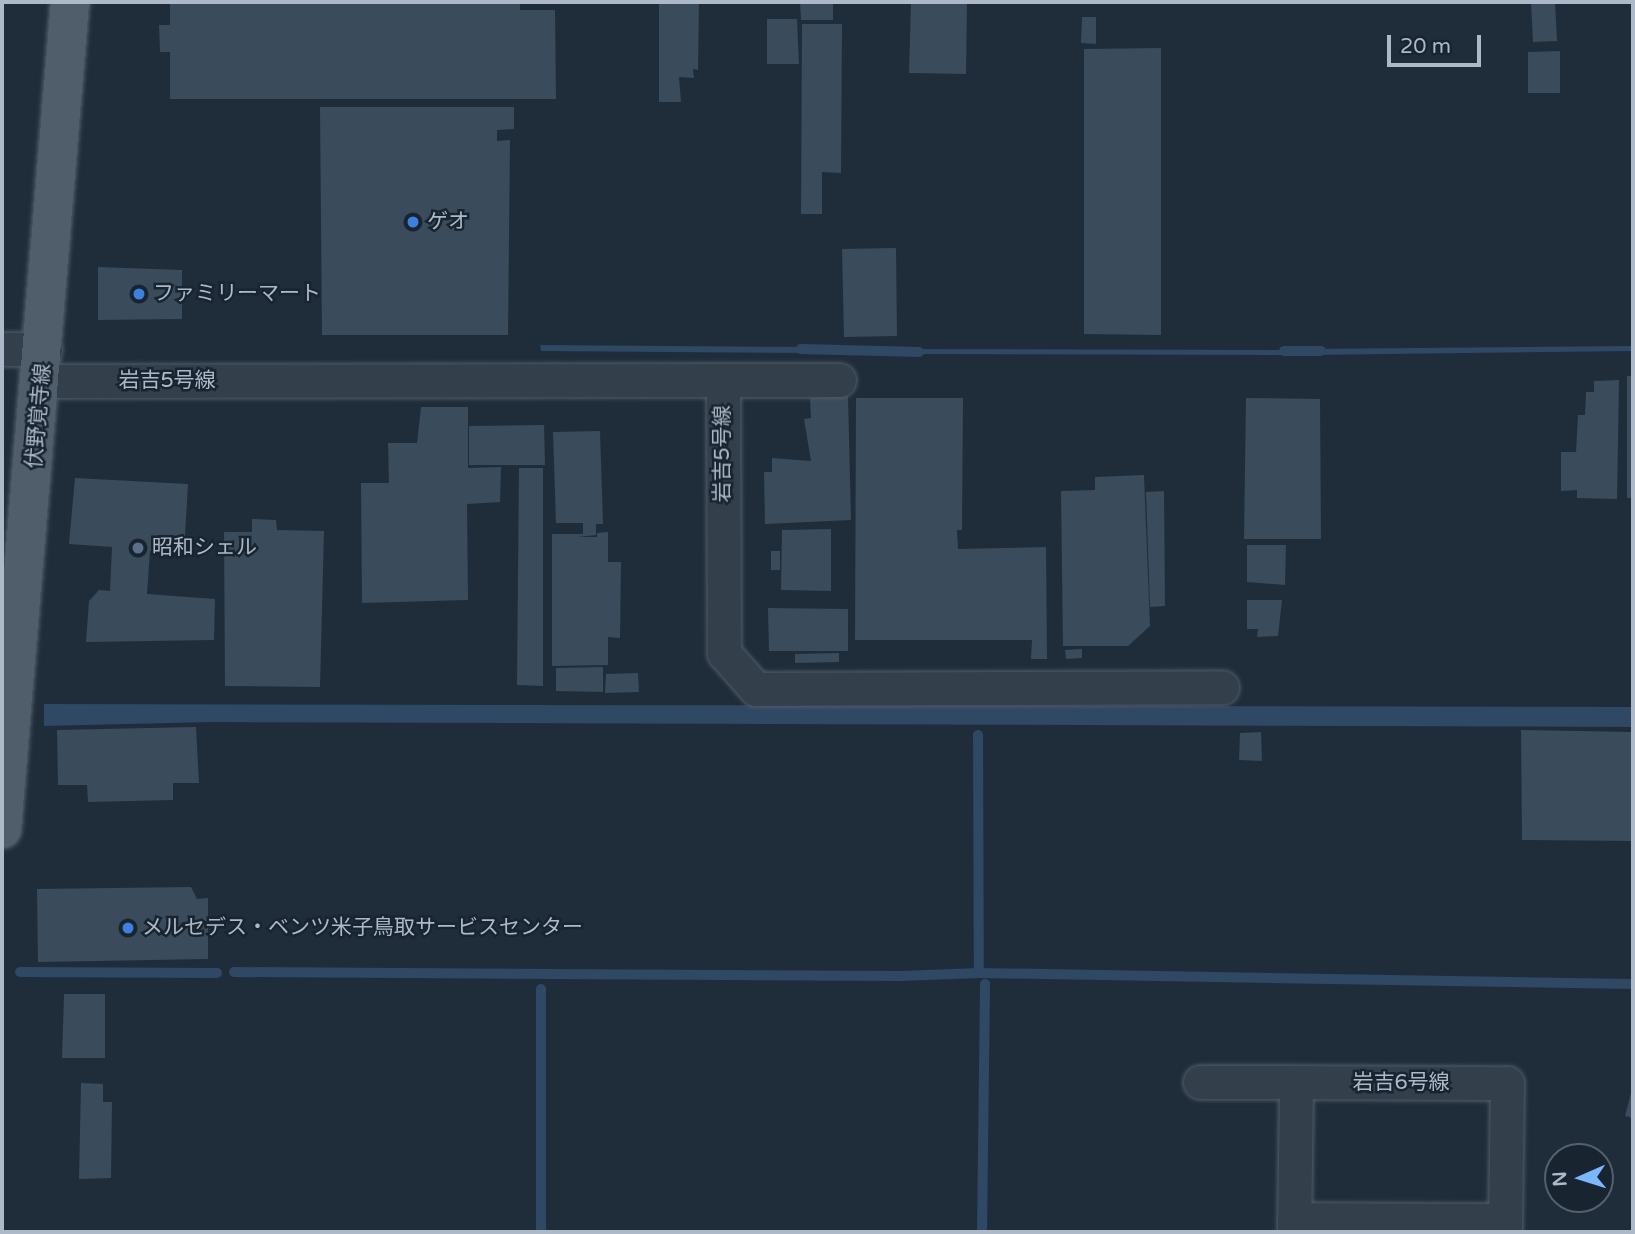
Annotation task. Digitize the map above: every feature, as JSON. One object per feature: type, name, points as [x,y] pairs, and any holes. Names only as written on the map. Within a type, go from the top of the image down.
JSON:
[{"type":"main road","name":"伏野覚寺線","points":[[2,829],[43,365],[70,2]]},
{"type":"street","name":"岩吉5号線","points":[[2,349],[43,365],[723,380],[724,653],[756,689],[1222,687]]},
{"type":"street","points":[[723,380],[839,380]]},
{"type":"street","points":[[1200,1082],[1296,1083],[1294,1226],[1505,1226]]},
{"type":"street","name":"岩吉6号線","points":[[1296,1083],[1507,1083],[1505,1226]]},
{"type":"water","points":[[540,345],[811,347],[812,353],[541,351]]},
{"type":"water","points":[[1633,346],[1633,351],[1308,355],[1308,349]]},
{"type":"water","points":[[906,349],[1296,350],[1298,355],[906,354]]},
{"type":"water","points":[[44,704],[1633,707],[1633,727],[212,722],[44,726]]},
{"type":"building","points":[[170,2],[520,2],[520,10],[555,10],[556,99],[170,99],[170,52],[160,52],[159,25],[170,25]]},
{"type":"building","points":[[659,2],[699,2],[698,70],[693,69],[694,78],[679,77],[681,102],[659,102]]},
{"type":"building","points":[[800,2],[833,2],[833,20],[801,20]]},
{"type":"building","points":[[911,2],[967,2],[966,74],[909,73]]},
{"type":"building","points":[[1531,2],[1555,2],[1557,41],[1533,42]]},
{"type":"building","points":[[1082,17],[1096,17],[1096,44],[1081,43]]},
{"type":"building","points":[[767,19],[797,19],[799,64],[767,64]]},
{"type":"building","points":[[802,24],[842,24],[841,173],[822,172],[822,214],[801,214]]},
{"type":"building","points":[[1161,48],[1161,335],[1084,334],[1084,49]]},
{"type":"building","points":[[1560,51],[1560,93],[1528,93],[1528,52]]},
{"type":"building","points":[[320,107],[514,107],[514,129],[497,130],[497,141],[510,140],[508,335],[322,335]]},
{"type":"building","points":[[896,248],[897,336],[844,337],[842,249]]},
{"type":"building","points":[[98,267],[182,270],[182,319],[98,320]]},
{"type":"building","points":[[1627,376],[1633,376],[1633,498],[1627,498]]},
{"type":"building","points":[[1619,380],[1617,499],[1577,498],[1577,490],[1561,491],[1561,452],[1576,452],[1578,415],[1585,415],[1586,392],[1594,392],[1594,381]]},
{"type":"building","points":[[848,396],[851,520],[765,524],[764,472],[772,472],[772,458],[811,461],[804,419],[811,418],[810,398]]},
{"type":"building","points":[[856,398],[963,398],[962,530],[957,530],[958,549],[1046,547],[1047,659],[1031,659],[1032,640],[855,640]]},
{"type":"building","points":[[1246,398],[1320,399],[1321,539],[1244,539]]},
{"type":"building","points":[[421,407],[468,407],[468,468],[501,467],[500,502],[467,504],[468,600],[362,603],[361,483],[389,483],[388,443],[417,443]]},
{"type":"building","points":[[544,425],[545,465],[469,465],[469,426]]},
{"type":"building","points":[[600,431],[603,524],[596,524],[596,535],[578,537],[597,537],[597,533],[608,532],[608,562],[621,562],[620,638],[608,637],[608,665],[552,666],[552,534],[583,534],[583,523],[556,523],[553,432]]},
{"type":"building","points":[[519,468],[543,468],[543,686],[517,685]]},
{"type":"building","points":[[1144,475],[1150,626],[1128,646],[1063,646],[1061,491],[1095,490],[1095,477]]},
{"type":"building","points":[[75,478],[188,484],[184,553],[150,551],[147,594],[215,599],[214,640],[86,642],[89,601],[99,590],[110,591],[112,547],[69,544]]},
{"type":"building","points":[[1164,491],[1165,606],[1150,607],[1146,492]]},
{"type":"building","points":[[252,519],[276,520],[277,530],[324,531],[320,687],[225,686],[224,532],[252,532]]},
{"type":"building","points":[[831,529],[831,591],[781,590],[782,530]]},
{"type":"building","points":[[1247,545],[1286,545],[1285,585],[1247,582]]},
{"type":"building","points":[[771,551],[780,551],[780,570],[771,570]]},
{"type":"building","points":[[1247,600],[1282,600],[1278,636],[1257,637],[1258,629],[1247,629]]},
{"type":"building","points":[[768,608],[848,609],[848,651],[769,651]]},
{"type":"building","points":[[1082,649],[1082,658],[1066,659],[1065,650]]},
{"type":"building","points":[[839,653],[839,662],[795,663],[795,654]]},
{"type":"building","points":[[603,667],[603,692],[556,691],[556,668]]},
{"type":"building","points":[[638,673],[639,692],[605,693],[606,674]]},
{"type":"building","points":[[196,727],[199,783],[173,783],[173,800],[88,802],[87,785],[58,785],[57,730]]},
{"type":"building","points":[[1521,730],[1633,732],[1633,841],[1522,840]]},
{"type":"building","points":[[1261,732],[1262,761],[1239,760],[1240,733]]},
{"type":"building","points":[[191,887],[197,899],[208,898],[208,959],[38,962],[37,889]]},
{"type":"building","points":[[64,994],[105,994],[105,1058],[62,1058]]},
{"type":"building","points":[[81,1083],[103,1084],[103,1102],[112,1102],[111,1178],[79,1179]]},
{"type":"building","points":[[1633,1089],[1633,1118],[1625,1116]]},
{"type":"waterway","points":[[801,349],[919,352]]},
{"type":"waterway","points":[[1284,351],[1321,351]]},
{"type":"waterway","points":[[978,735],[979,973]]},
{"type":"waterway","points":[[20,972],[217,973]]},
{"type":"waterway","points":[[234,972],[901,976],[979,973],[1633,984]]},
{"type":"waterway","points":[[982,1232],[985,984]]},
{"type":"waterway","points":[[541,989],[541,1232]]},
{"type":"place","name":"ゲオ","points":[[413,222]]},
{"type":"place","name":"ファミリーマート","points":[[139,294]]},
{"type":"place","name":"昭和シェル","points":[[138,548]]},
{"type":"place","name":"メルセデス・ベンツ米子鳥取サービスセンター","points":[[128,928]]}]
